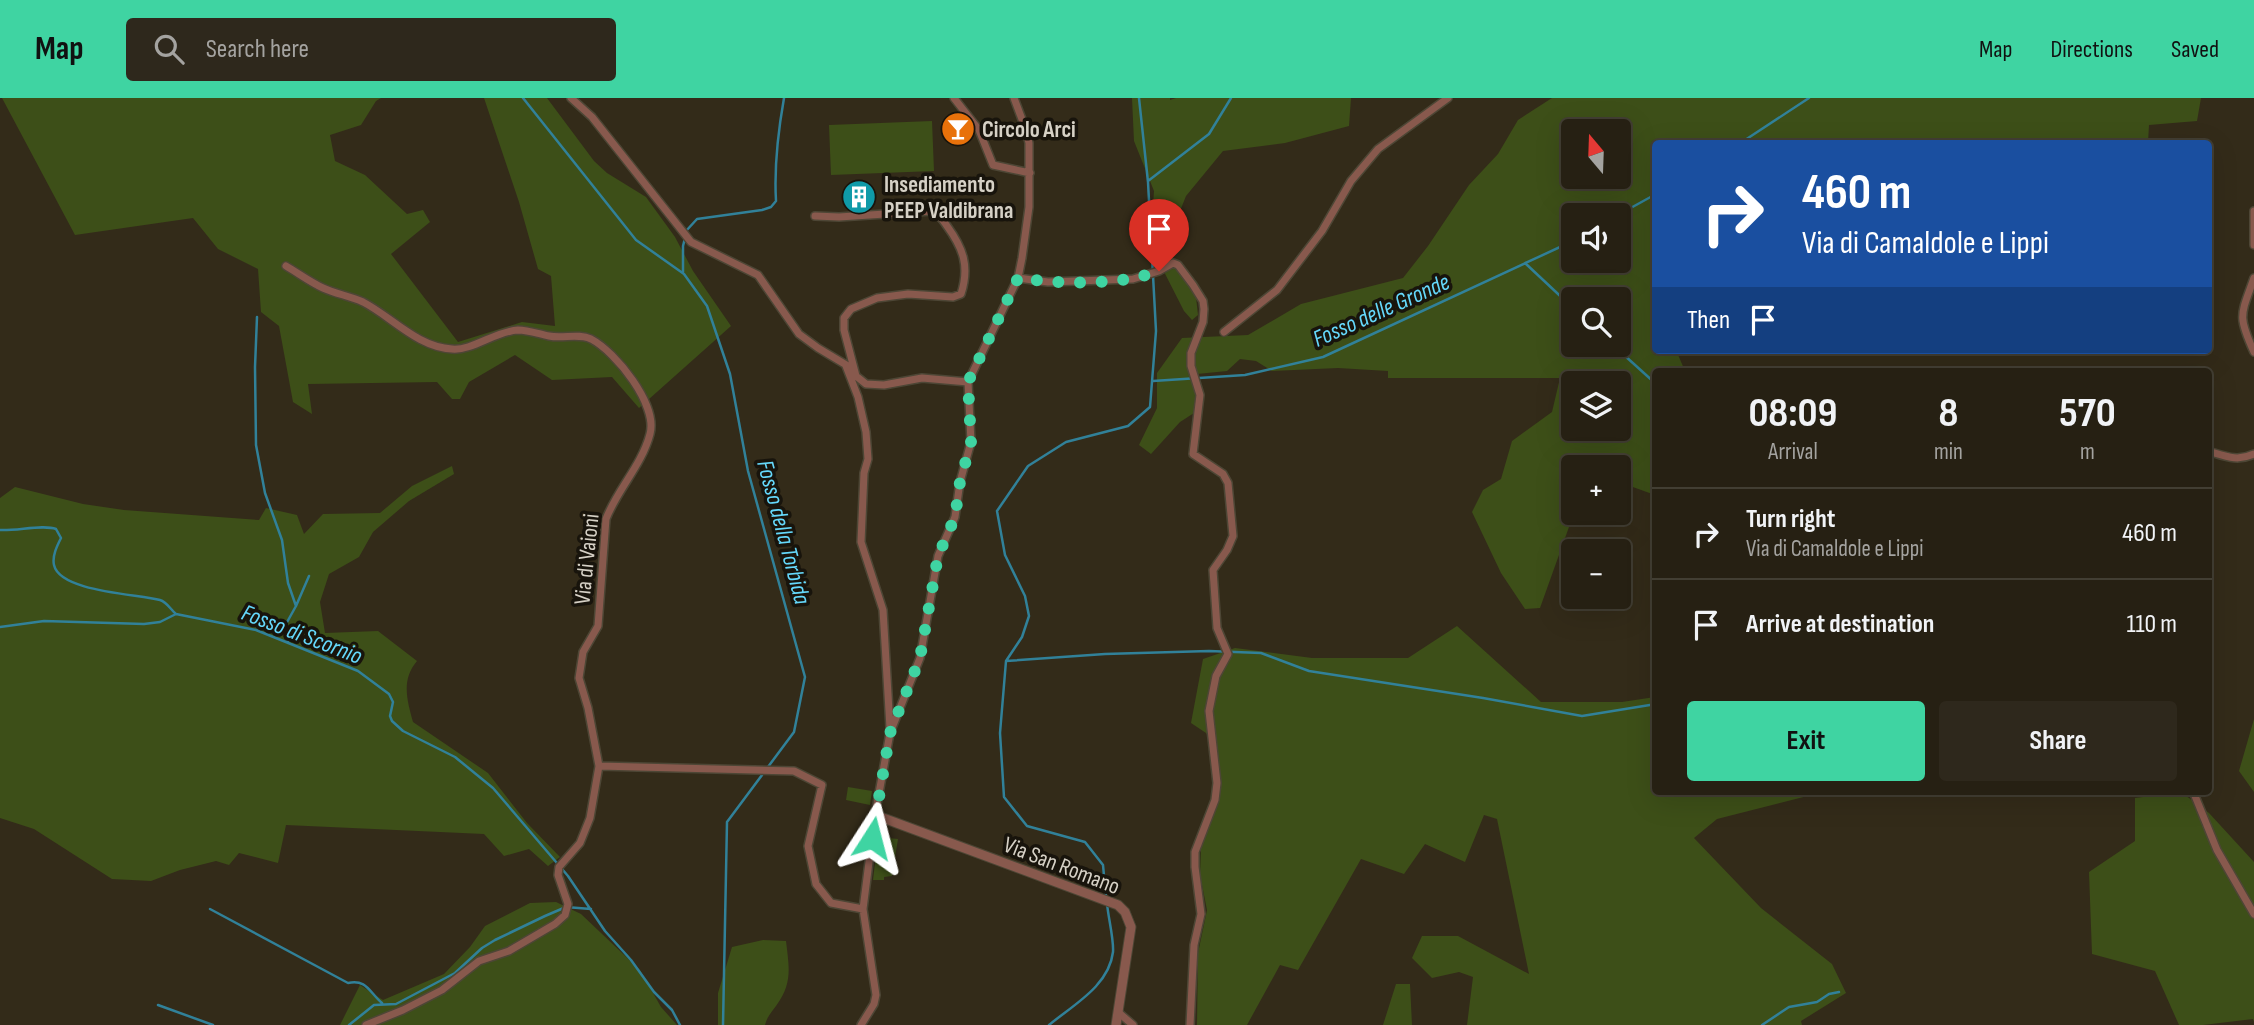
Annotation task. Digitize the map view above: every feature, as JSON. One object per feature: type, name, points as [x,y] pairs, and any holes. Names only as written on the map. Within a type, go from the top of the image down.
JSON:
[{"type":"street","points":[[571,98],[592,117],[691,242],[758,275],[799,334],[850,367],[860,381],[872,385],[922,378],[968,382]]},
{"type":"street","points":[[954,98],[979,130],[993,165],[1030,173]]},
{"type":"street","points":[[861,1025],[872,1009],[876,995],[863,909],[875,815],[890,733],[920,658],[938,556],[955,517],[960,482],[971,442],[968,382],[1018,278],[1025,237],[1030,173],[1026,130],[1014,98]]},
{"type":"street","points":[[1224,332],[1277,290],[1322,231],[1351,181],[1378,149],[1448,98]]},
{"type":"street","points":[[2254,211],[2254,245]]},
{"type":"street","points":[[816,216],[934,212],[942,218],[960,243],[964,255],[964,281],[958,296],[898,294],[877,298],[851,309],[843,323],[850,367],[866,432],[867,459],[861,542],[883,610],[890,733]]},
{"type":"street","points":[[1018,278],[1048,282],[1133,279],[1159,271],[1173,263],[1184,272],[1202,302],[1203,322],[1191,353],[1191,366],[1200,395],[1193,454],[1223,474],[1228,483],[1233,537],[1213,570],[1217,628],[1228,654],[1216,676],[1209,711],[1217,783],[1214,800],[1195,852],[1202,914],[1194,945],[1191,1025]]},
{"type":"street","name":"Via di Vaioni","points":[[286,266],[324,289],[363,302],[428,342],[454,350],[509,331],[522,330],[552,337],[568,335],[589,338],[611,354],[636,383],[646,404],[651,432],[627,483],[611,506],[606,519],[598,626],[583,652],[579,678],[588,708],[599,766],[590,818],[580,843],[559,867],[558,876],[568,904],[565,915],[555,924],[509,951],[478,961],[442,990],[366,1025]]},
{"type":"street","points":[[2254,278],[2241,317],[2254,352]]},
{"type":"street","points":[[2212,452],[2232,459],[2254,454]]},
{"type":"street","points":[[599,766],[794,771],[822,785],[808,846],[816,884],[831,903],[863,909]]},
{"type":"street","points":[[2195,795],[2217,850],[2254,914]]},
{"type":"street","name":"Via San Romano","points":[[875,815],[1112,902],[1125,912],[1130,927],[1116,1025]]},
{"type":"street","points":[[1119,1013],[1133,1025]]},
{"type":"green space","points":[[2,98],[381,98],[376,101],[361,125],[330,135],[335,161],[365,175],[407,214],[423,210],[430,222],[391,254],[458,342],[522,322],[555,326],[551,276],[538,269],[484,98],[547,98],[594,161],[607,173],[646,197],[675,237],[693,271],[731,326],[639,408],[612,377],[552,380],[515,355],[469,382],[460,399],[452,399],[437,382],[308,384],[312,414],[293,402],[279,326],[261,312],[258,269],[218,249],[193,218],[75,235]]},
{"type":"green space","points":[[1132,98],[1351,98],[1349,126],[1285,143],[1223,151],[1186,196],[1166,246],[1196,297],[1198,315],[1192,320],[1184,311],[1158,260],[1152,220],[1154,191],[1134,141]]},
{"type":"green space","points":[[1552,98],[2201,98],[2197,121],[2149,125],[2148,140],[1652,140],[1652,354],[1678,354],[1684,368],[1652,368],[1652,494],[1631,486],[1631,455],[1561,455],[1561,525],[1570,525],[1565,539],[1561,539],[1561,549],[1540,608],[1525,609],[1501,573],[1472,512],[1483,490],[1501,479],[1512,441],[1552,412],[1560,378],[1388,378],[1388,371],[1338,368],[1272,371],[1256,361],[1240,359],[1227,371],[1197,374],[1194,413],[1180,422],[1151,454],[1139,445],[1157,408],[1157,373],[1182,338],[1248,335],[1301,304],[1403,278],[1469,185],[1498,154],[1518,120]]},
{"type":"green space","points":[[932,121],[934,171],[831,175],[829,125]]},
{"type":"green space","points":[[452,466],[454,474],[409,501],[373,532],[359,557],[329,574],[320,602],[325,633],[378,631],[417,661],[407,683],[407,698],[413,722],[488,773],[527,823],[560,857],[548,866],[529,849],[504,856],[484,834],[286,825],[278,863],[239,853],[229,865],[216,861],[151,881],[112,879],[34,829],[0,818],[0,498],[15,487],[83,504],[124,510],[259,520],[266,508],[297,515],[304,534],[323,514],[380,513],[412,486]]},
{"type":"green space","points":[[1457,626],[1541,702],[1622,702],[1652,697],[1652,795],[1811,795],[1717,819],[1694,838],[1761,908],[1832,964],[1846,993],[1801,1021],[1802,1025],[1467,1025],[1473,977],[1459,972],[1432,978],[1412,958],[1422,936],[1458,936],[1529,974],[1497,819],[1484,815],[1465,862],[1425,844],[1404,874],[1361,859],[1298,970],[1280,965],[1247,1025],[1197,1025],[1198,953],[1207,910],[1200,875],[1201,848],[1219,786],[1215,745],[1206,733],[1191,723],[1203,659],[1235,648],[1312,658],[1408,658]]},
{"type":"green space","points":[[2254,719],[2254,792],[2239,771]]},
{"type":"green space","points":[[848,787],[872,791],[870,805],[846,800]]},
{"type":"green space","points":[[2185,795],[2209,813],[2254,862],[2254,1022],[2253,1019],[2179,1025],[2155,971],[2092,954],[2089,872],[2135,841],[2135,798]]},
{"type":"green space","points":[[878,837],[898,839],[892,876],[884,877],[884,880],[873,880]]},
{"type":"green space","points":[[556,902],[581,914],[640,970],[661,1007],[677,1025],[340,1025],[360,985],[383,1000],[444,974],[470,947],[485,926],[530,903]]},
{"type":"green space","points":[[763,940],[786,941],[788,975],[781,998],[765,1025],[718,1025],[718,993],[732,947]]},
{"type":"green space","points":[[1396,984],[1410,984],[1412,1025],[1383,1025]]},
{"type":"waterway","name":"Fosso della Torbida","points":[[523,98],[636,240],[684,274],[707,306],[730,374],[748,471],[805,677],[794,732],[727,822],[723,1025]]},
{"type":"waterway","points":[[686,231],[697,219],[762,210],[771,207],[776,201],[777,150],[784,98]]},
{"type":"waterway","points":[[1106,897],[1103,865],[1085,842],[1027,826],[1004,797],[1000,733],[1006,661],[1022,637],[1029,616],[1025,596],[1005,555],[997,511],[1028,466],[1066,442],[1128,426],[1150,407],[1156,331],[1148,182],[1139,98]]},
{"type":"waterway","points":[[1148,181],[1209,134],[1231,98]]},
{"type":"waterway","name":"Fosso delle Gronde","points":[[1745,140],[1809,98]]},
{"type":"waterway","name":"Fosso delle Gronde","points":[[1631,208],[1652,196]]},
{"type":"waterway","points":[[683,273],[685,238]]},
{"type":"waterway","name":"Fosso delle Gronde","points":[[1153,381],[1245,375],[1323,357],[1561,247]]},
{"type":"waterway","points":[[1525,263],[1561,297]]},
{"type":"waterway","points":[[257,317],[256,445],[265,493],[282,540],[288,583],[296,606]]},
{"type":"waterway","points":[[1626,357],[1652,380]]},
{"type":"waterway","points":[[0,530],[45,527],[56,529],[61,538],[55,551],[54,562],[59,574],[84,586],[160,600],[176,614]]},
{"type":"waterway","points":[[288,643],[286,624],[309,576]]},
{"type":"waterway","name":"Fosso di Scornio","points":[[0,627],[44,621],[144,624],[160,622],[176,614],[256,630],[358,671],[389,694],[393,702],[390,716],[403,731],[455,757],[493,788],[568,876],[605,931],[672,1010],[680,1025]]},
{"type":"waterway","points":[[1006,661],[1105,654],[1209,651],[1261,653],[1309,671],[1582,716],[1652,705]]},
{"type":"waterway","points":[[1049,1025],[1088,994],[1105,975],[1113,952],[1107,903]]},
{"type":"waterway","points":[[349,1025],[374,1005],[396,1004],[455,973],[482,948],[545,916],[566,907],[591,909]]},
{"type":"waterway","points":[[210,909],[348,983],[364,985],[382,1003]]},
{"type":"waterway","points":[[1762,1025],[1789,1007],[1817,1002],[1829,994],[1839,992]]},
{"type":"waterway","points":[[158,1005],[213,1025]]},
{"type":"place","name":"Circolo Arci","points":[[958,129]]},
{"type":"place","name":"Insediamento PEEP Valdibrana","points":[[859,197]]},
{"type":"route","points":[[872,838],[890,733],[920,658],[938,556],[955,517],[960,482],[971,442],[968,382],[1018,278],[1048,282],[1133,279],[1159,271]]}]
